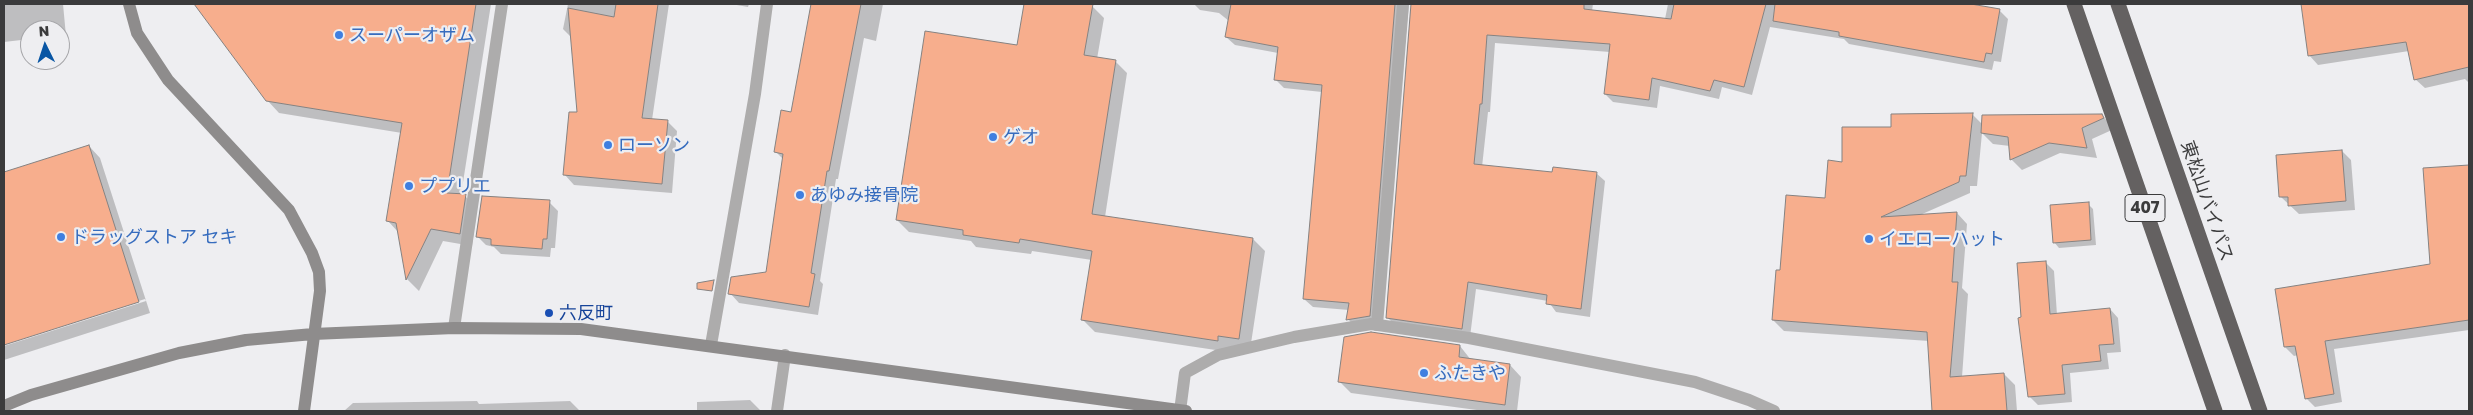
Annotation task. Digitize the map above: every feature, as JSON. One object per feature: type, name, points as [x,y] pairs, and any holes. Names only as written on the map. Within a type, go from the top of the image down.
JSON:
[{"type":"highway","name":"407","points":[[2074,4],[2215,411]]},
{"type":"highway","name":"東松山バイパス","points":[[2118,4],[2260,411]]},
{"type":"street","points":[[129,4],[138,33],[168,80],[289,210],[319,272],[320,291],[304,411]]},
{"type":"street","points":[[454,328],[502,4]]},
{"type":"street","points":[[710,345],[755,94],[767,4]]},
{"type":"street","points":[[1377,325],[1403,4]]},
{"type":"street","points":[[4,406],[31,395],[179,353],[246,340],[313,334],[454,328],[581,329],[785,355],[1146,408],[1183,411],[1185,373],[1218,355],[1294,337],[1377,325],[1469,338],[1695,382],[1749,400],[1774,411]]},
{"type":"street","points":[[777,411],[785,355]]},
{"type":"building","points":[[194,4],[476,4],[447,193],[466,194],[460,234],[431,229],[406,280],[396,223],[386,221],[402,123],[266,101]]},
{"type":"building","points":[[616,4],[658,4],[642,118],[668,120],[662,184],[563,175],[569,112],[577,112],[568,8],[614,17]]},
{"type":"building","points":[[811,4],[861,4],[829,171],[827,171],[811,273],[815,274],[809,307],[728,294],[731,277],[766,272],[783,154],[774,152],[781,110],[791,112]]},
{"type":"building","points":[[1024,4],[1093,4],[1084,55],[1116,60],[1092,214],[1253,238],[1239,339],[1218,336],[1218,341],[1081,320],[1092,251],[1020,239],[1019,243],[963,235],[963,230],[896,220],[925,31],[1017,45]]},
{"type":"building","points":[[1231,4],[1395,4],[1370,316],[1346,320],[1349,303],[1303,299],[1322,85],[1274,80],[1278,47],[1225,37]]},
{"type":"building","points":[[1411,4],[1584,4],[1584,9],[1671,19],[1674,4],[1766,4],[1744,87],[1714,80],[1710,91],[1652,78],[1649,100],[1604,94],[1610,44],[1487,35],[1482,104],[1480,104],[1474,164],[1552,172],[1553,167],[1597,172],[1581,309],[1546,304],[1547,295],[1468,282],[1462,329],[1386,318]]},
{"type":"building","points":[[1775,4],[1971,4],[2000,9],[1992,54],[1986,53],[1984,62],[1839,36],[1839,32],[1773,21]]},
{"type":"building","points":[[2301,4],[2469,4],[2469,67],[2414,80],[2406,42],[2308,56]]},
{"type":"building","name":"イエローハット","points":[[1973,113],[1966,176],[1960,176],[1959,182],[1881,217],[1957,212],[1952,282],[1958,282],[1950,377],[2004,373],[2007,411],[1932,411],[1927,332],[1772,320],[1776,270],[1780,270],[1786,195],[1825,198],[1828,160],[1842,162],[1842,127],[1891,127],[1891,114]]},
{"type":"building","points":[[2102,114],[2104,118],[2082,128],[2087,148],[2049,143],[2010,160],[2008,137],[1981,133],[1982,115]]},
{"type":"building","name":"ドラッグストア セキ","points":[[89,145],[139,302],[4,345],[4,172]]},
{"type":"building","points":[[2342,150],[2346,201],[2288,206],[2288,197],[2279,197],[2276,155]]},
{"type":"building","points":[[2469,165],[2469,320],[2325,341],[2334,394],[2305,399],[2295,346],[2284,347],[2275,289],[2430,264],[2423,168]]},
{"type":"building","points":[[482,196],[550,200],[547,239],[543,239],[542,249],[491,245],[491,239],[476,237]]},
{"type":"building","points":[[2089,202],[2091,240],[2053,243],[2050,205]]},
{"type":"building","points":[[2046,261],[2050,314],[2110,308],[2114,344],[2099,345],[2101,361],[2062,365],[2065,394],[2028,397],[2018,318],[2021,317],[2017,263]]},
{"type":"building","points":[[714,280],[712,291],[697,289],[697,283]]},
{"type":"building","name":"ふたきや","points":[[1371,332],[1460,345],[1459,357],[1510,364],[1505,405],[1338,382],[1344,337]]},
{"type":"place","name":"スーパーオザム","points":[[339,35]]},
{"type":"place","name":"ゲオ","points":[[993,137]]},
{"type":"place","name":"ローソン","points":[[608,145]]},
{"type":"place","name":"ププリエ","points":[[409,186]]},
{"type":"place","name":"あゆみ接骨院","points":[[800,195]]},
{"type":"place","name":"ドラッグストア セキ","points":[[61,237]]},
{"type":"place","name":"イエローハット","points":[[1869,239]]},
{"type":"place","name":"六反町","points":[[549,313]]},
{"type":"place","name":"ふたきや","points":[[1424,373]]}]
